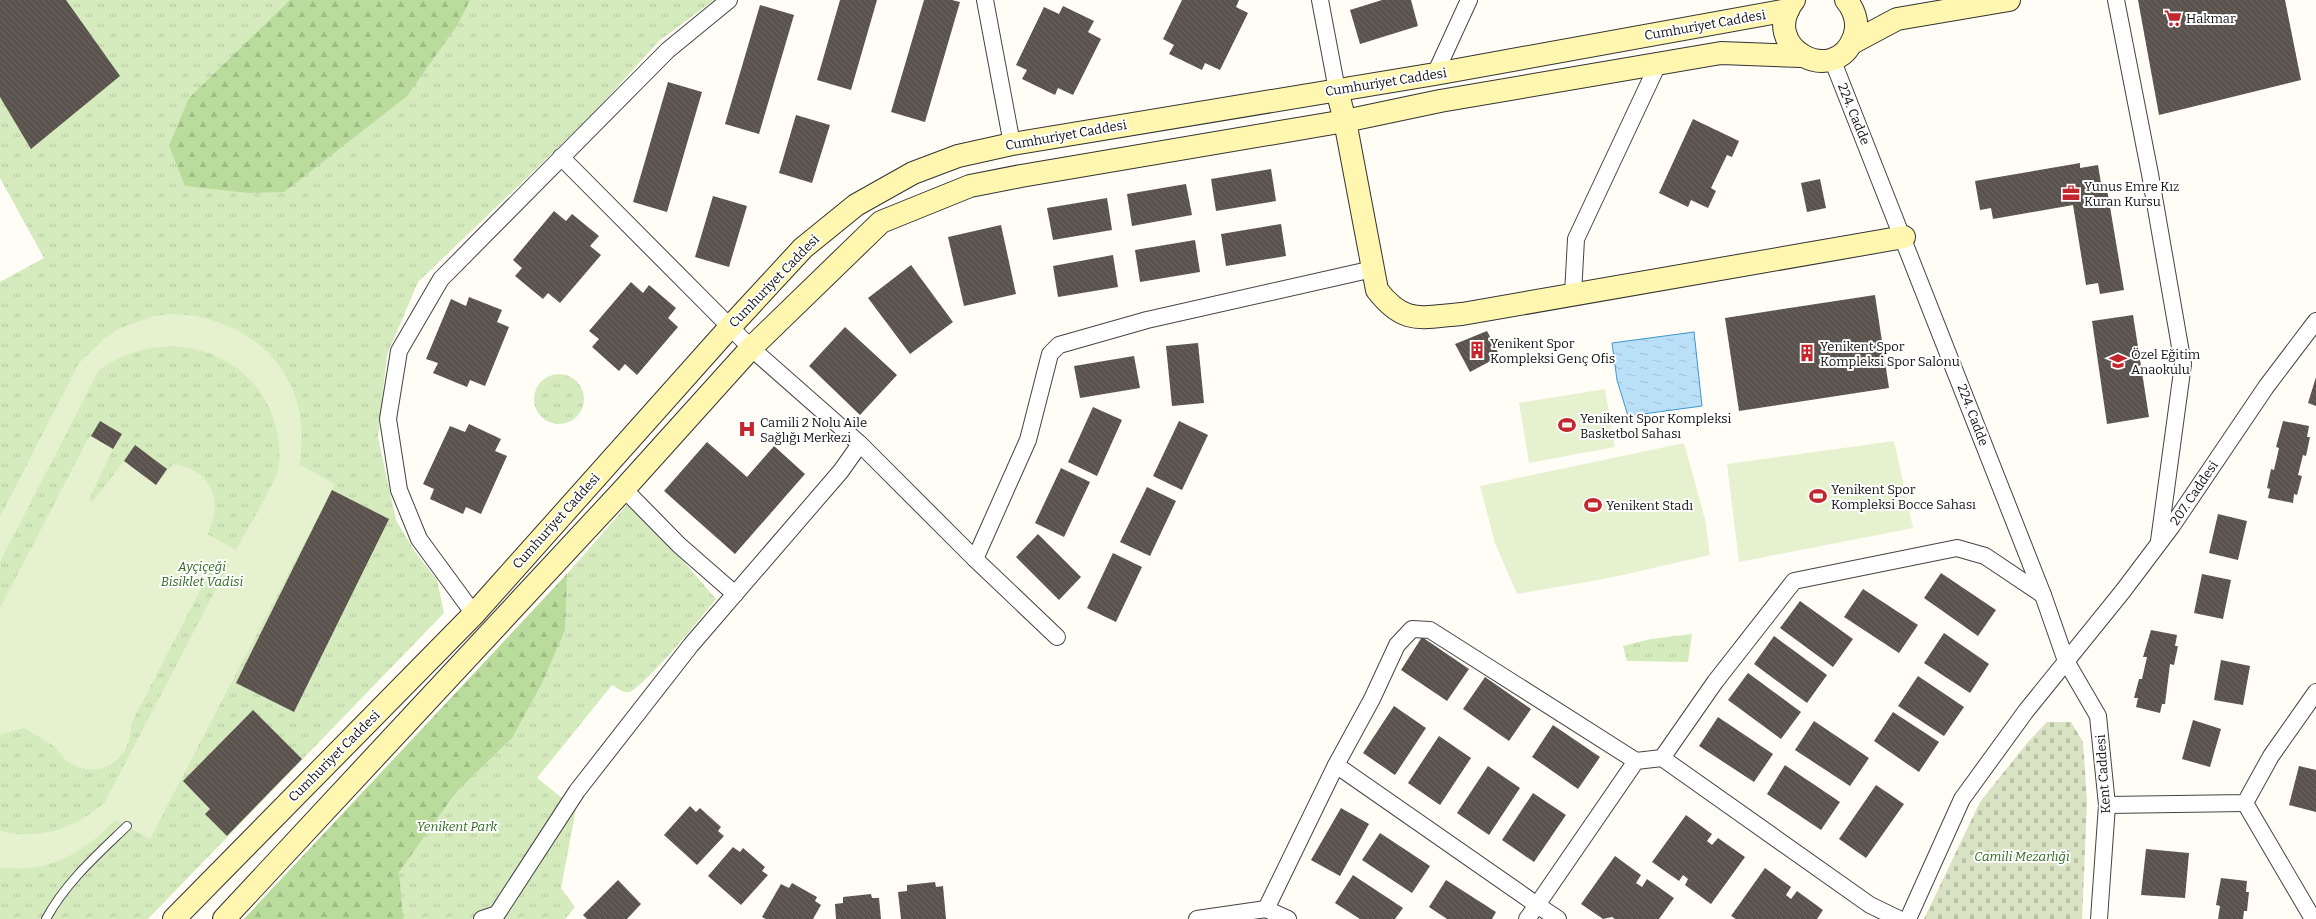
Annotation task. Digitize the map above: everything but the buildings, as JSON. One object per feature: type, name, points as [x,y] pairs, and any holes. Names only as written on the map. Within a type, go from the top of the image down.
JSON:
[{"type":"street","points":[[474,614],[419,539],[399,490],[388,419],[399,351],[441,279],[668,50],[729,0]]},
{"type":"street","points":[[985,0],[1012,144]]},
{"type":"street","points":[[1320,0],[1337,90],[1346,121],[1377,290],[1390,307],[1412,318],[1462,314],[1904,237]]},
{"type":"street","points":[[1435,74],[1469,0]]},
{"type":"street","points":[[1846,0],[1852,7],[1856,19],[1856,31],[1852,43]]},
{"type":"street","points":[[1832,59],[1840,55],[1852,43],[1898,19],[2009,0]]},
{"type":"street","points":[[2116,0],[2150,174],[2183,364],[2159,542]]},
{"type":"street","points":[[1791,5],[1785,25],[1787,40],[1801,56]]},
{"type":"street","name":"Cumhuriyet Caddesi","points":[[174,919],[474,614],[730,327],[803,248],[856,204],[913,173],[958,156],[1012,144],[1435,74],[1791,5]]},
{"type":"street","name":"Cumhuriyet Caddesi","points":[[224,919],[624,489],[751,348],[881,222],[933,199],[970,186],[1346,121],[1440,101],[1659,62],[1721,52],[1801,56],[1822,61],[1832,59]]},
{"type":"street","name":"224. Cadde","points":[[1832,59],[1904,237],[2066,661]]},
{"type":"street","points":[[1573,294],[1576,239],[1659,62]]},
{"type":"street","points":[[561,157],[751,348],[860,444],[975,559],[1057,637]]},
{"type":"street","points":[[975,559],[1028,440],[1050,354],[1059,345],[1147,320],[1373,269]]},
{"type":"street","name":"207. Caddesi","points":[[1908,919],[1962,799],[2066,661],[2123,591],[2159,542],[2266,387],[2316,321]]},
{"type":"street","points":[[482,919],[497,917],[577,791],[691,645],[841,470],[860,444]]},
{"type":"street","points":[[624,489],[679,545],[735,594]]},
{"type":"street","points":[[1662,758],[1716,682],[1794,581],[1957,548],[1985,556],[2042,595]]},
{"type":"street","points":[[1266,908],[1336,765],[1372,699],[1397,645],[1412,629],[1430,630],[1636,761],[1662,758],[1870,905],[1899,919]]},
{"type":"street","name":"Kent Caddesi","points":[[2066,661],[2098,716],[2107,805],[2099,919]]},
{"type":"street","points":[[2245,803],[2271,756],[2316,692]]},
{"type":"street","points":[[1527,919],[1636,761]]},
{"type":"street","points":[[1336,765],[1558,919]]},
{"type":"street","points":[[2107,805],[2245,803]]},
{"type":"street","points":[[2245,803],[2312,919]]},
{"type":"street","points":[[1197,919],[1266,908],[1288,919]]},
{"type":"lane","points":[[46,919],[56,900],[74,879],[127,826]]},
{"type":"green space","name":"Ayçiçeği Bisiklet Vadisi","points":[[0,0],[714,0],[659,41],[590,117],[418,282],[387,355],[378,437],[396,520],[415,552],[437,580],[444,613],[148,919],[0,919],[0,282],[44,258],[0,178]]},
{"type":"green space","points":[[290,0],[470,0],[458,24],[407,96],[284,192],[248,193],[185,186],[169,146],[189,98]]},
{"type":"green space","points":[[173,314],[196,316],[218,322],[239,331],[258,344],[274,359],[286,377],[296,398],[301,422],[300,465],[335,484],[150,839],[115,820],[104,832],[91,842],[64,858],[33,868],[17,869],[0,867],[0,831],[15,834],[29,834],[56,830],[82,819],[105,802],[229,564],[217,558],[131,724],[129,740],[125,750],[114,762],[103,768],[91,770],[79,768],[68,762],[52,745],[24,728],[0,735],[0,608],[88,439],[91,436],[113,449],[89,500],[93,501],[124,461],[156,484],[173,464],[186,467],[197,472],[211,488],[215,510],[207,534],[236,550],[267,494],[279,466],[277,431],[266,400],[247,376],[222,359],[193,349],[162,347],[130,354],[99,370],[0,562],[0,517],[79,363],[105,338],[120,328],[154,316]]},
{"type":"green space","points":[[559,374],[569,376],[577,381],[582,389],[584,399],[582,409],[577,417],[569,422],[559,424],[549,422],[541,417],[536,409],[534,399],[536,389],[541,381],[549,376]]},
{"type":"green space","name":"Yenikent Spor Kompleksi Basketbol Sahası","points":[[1605,389],[1615,447],[1529,463],[1519,403]]},
{"type":"green space","name":"Yenikent Spor Kompleksi Bocce Sahası","points":[[1894,441],[1913,528],[1739,562],[1727,464]]},
{"type":"green space","name":"Yenikent Stadı","points":[[1684,443],[1705,519],[1710,555],[1609,578],[1517,594],[1495,543],[1480,486]]},
{"type":"green space","name":"Yenikent Park","points":[[628,504],[666,541],[716,599],[660,665],[636,688],[627,692],[622,691],[612,685],[537,778],[576,809],[561,888],[575,907],[565,919],[244,919],[567,574]]},
{"type":"green space","points":[[567,574],[565,630],[542,683],[512,738],[456,792],[399,872],[403,919],[244,919]]},
{"type":"green space","points":[[1692,634],[1688,662],[1627,661],[1623,646],[1651,639]]},
{"type":"green space","name":"Camili Mezarlığı","points":[[2047,722],[2071,722],[2083,742],[2087,801],[2082,919],[1924,919],[1980,802],[2028,742]]},
{"type":"water","points":[[1694,332],[1702,406],[1628,416],[1617,380],[1612,343]]},
{"type":"place","name":"Hakmar","points":[[2173,18]]},
{"type":"place","name":"Yunus Emre Kız Kuran Kursu","points":[[2071,193]]},
{"type":"place","name":"Yenikent Spor Kompleksi Genç Ofis","points":[[1477,350]]},
{"type":"place","name":"Yenikent Spor Kompleksi Spor Salonu","points":[[1807,353]]},
{"type":"place","name":"Özel Eğitim Anaokulu","points":[[2118,361]]},
{"type":"place","name":"Yenikent Spor Kompleksi Basketbol Sahası","points":[[1567,425]]},
{"type":"place","name":"Camili 2 Nolu Aile Sağlığı Merkezi","points":[[747,429]]},
{"type":"place","name":"Yenikent Spor Kompleksi Bocce Sahası","points":[[1818,496]]},
{"type":"place","name":"Yenikent Stadı","points":[[1593,505]]}]
